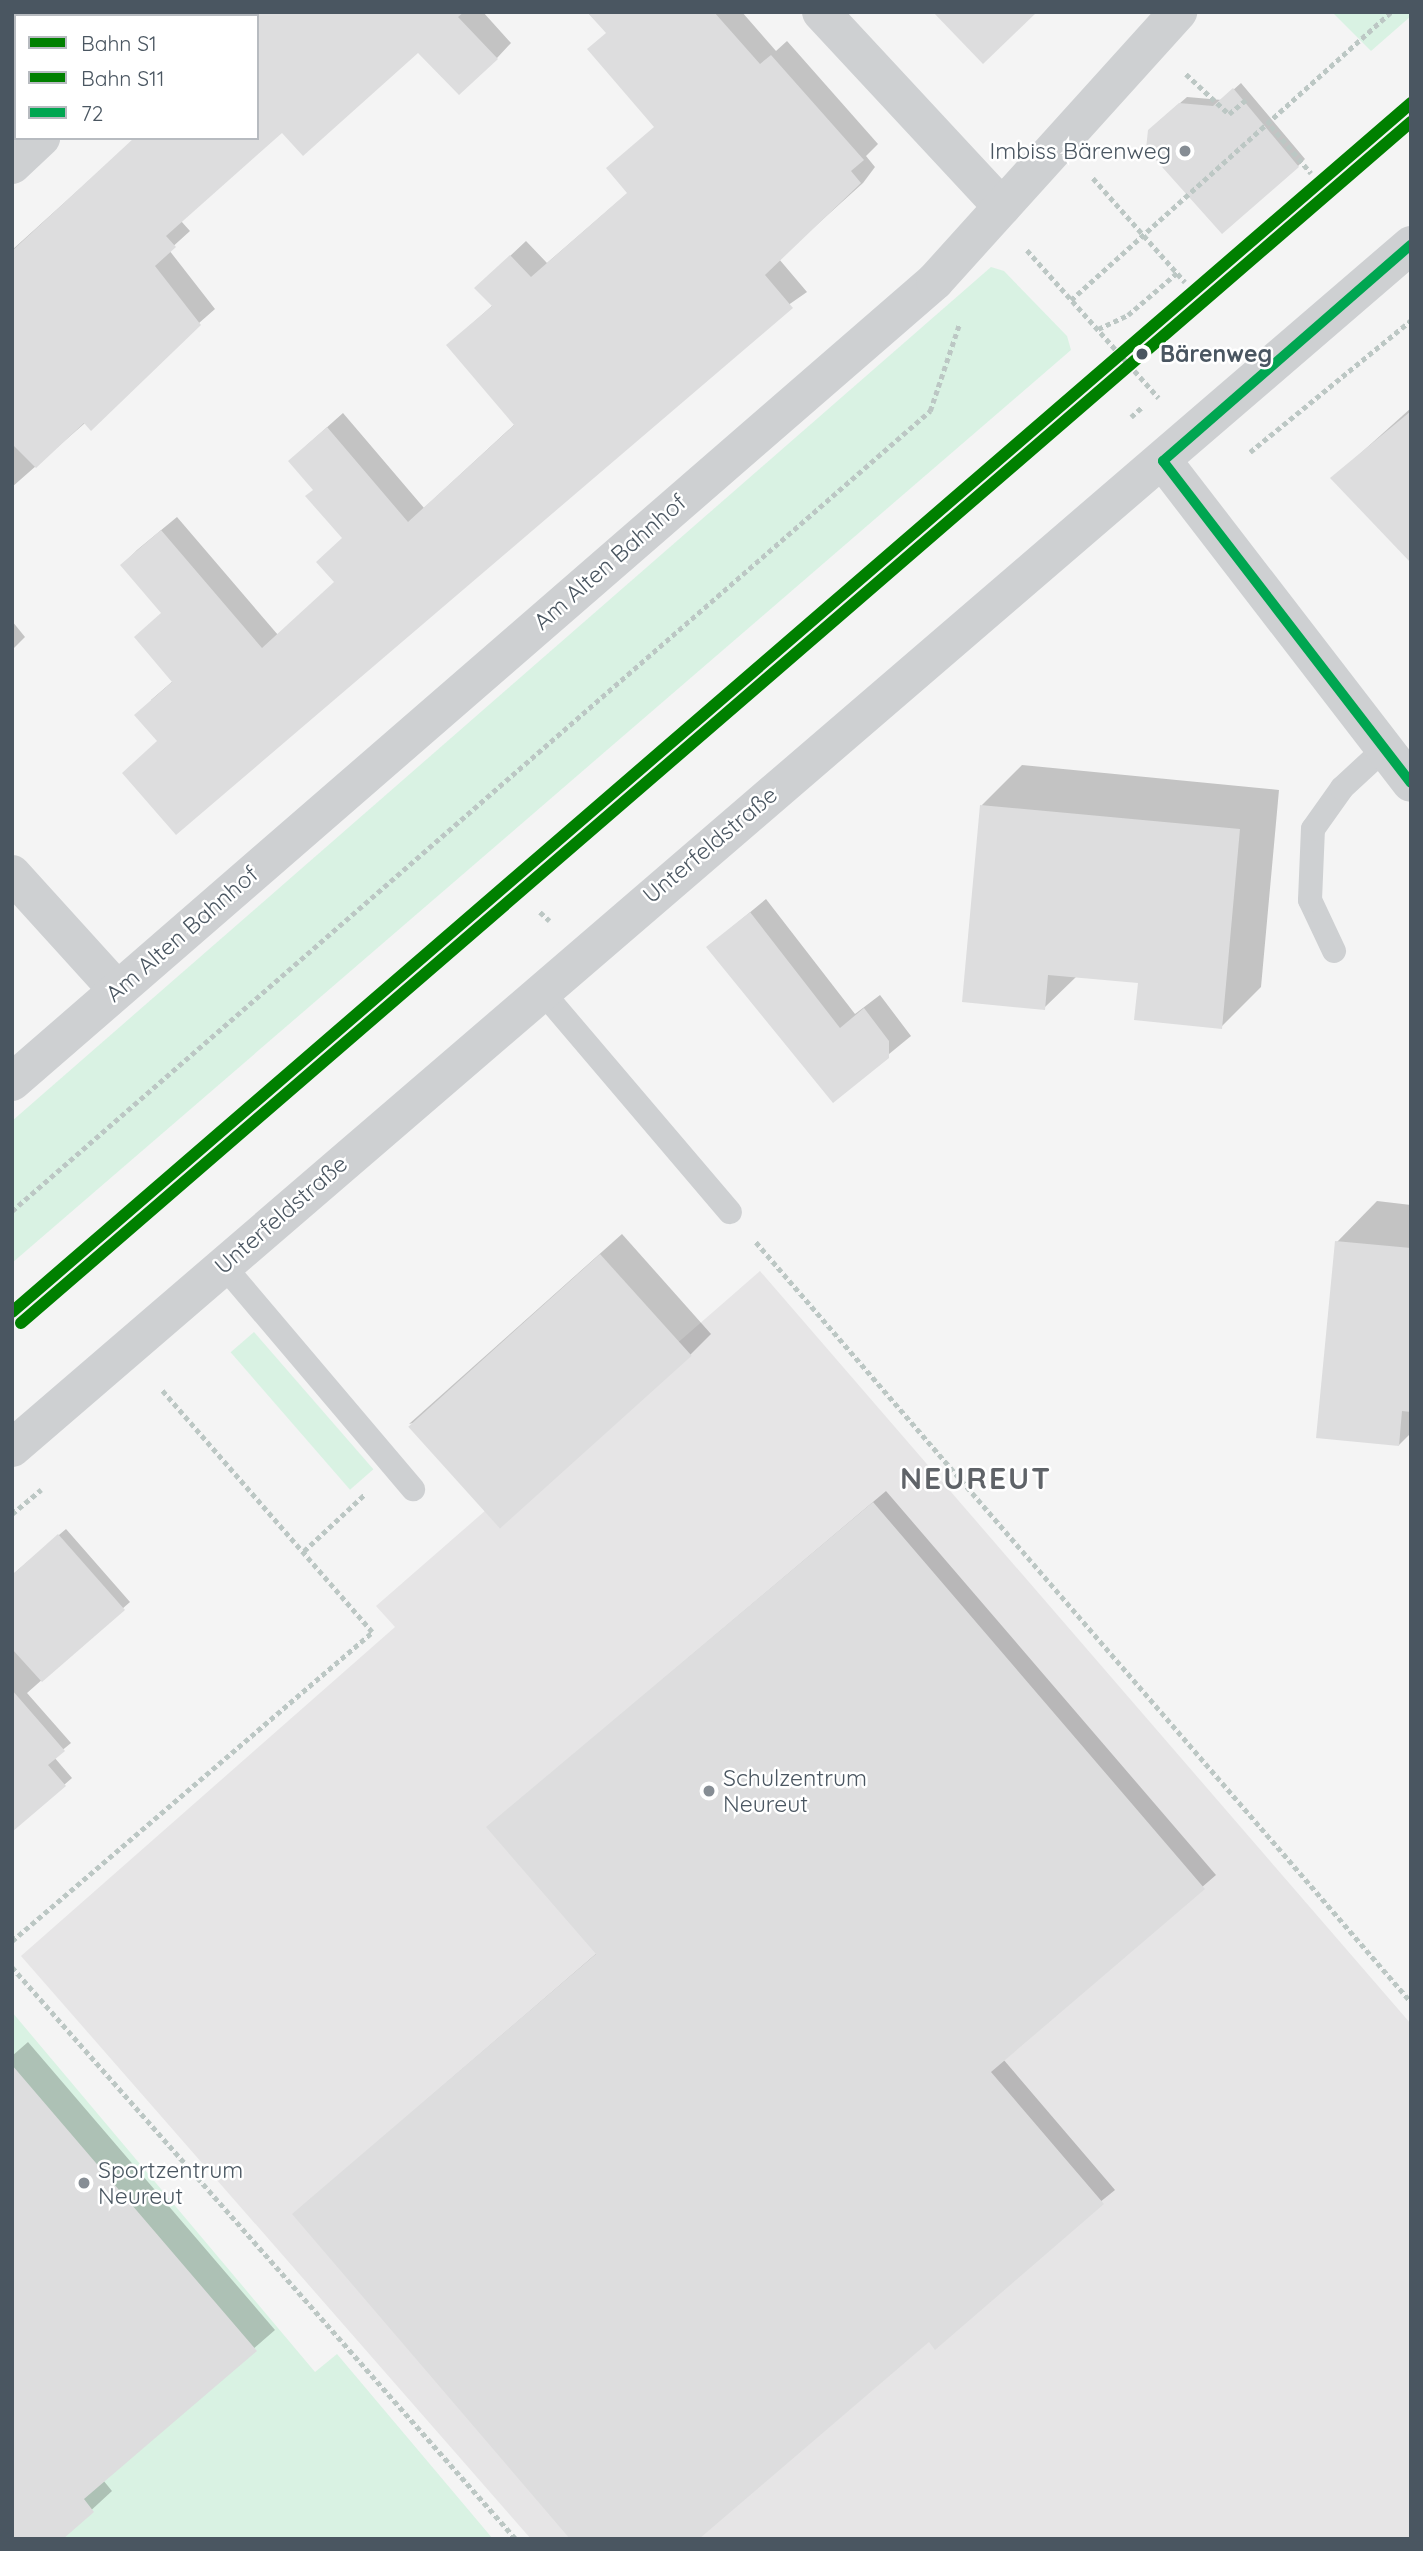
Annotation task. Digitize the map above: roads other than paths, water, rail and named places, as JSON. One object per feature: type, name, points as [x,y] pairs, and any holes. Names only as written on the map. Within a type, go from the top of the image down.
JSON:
[{"type":"street","points":[[821,12],[1002,207]]},
{"type":"street","name":"Am Alten Bahnhof","points":[[12,1082],[949,266],[1062,144],[1178,12]]},
{"type":"street","points":[[12,165],[39,140]]},
{"type":"street","name":"Unterfeldstraße","points":[[12,1448],[540,989],[1163,461],[1411,245]]},
{"type":"street","points":[[1163,461],[1411,783]]},
{"type":"street","points":[[12,874],[117,990]]},
{"type":"lane","points":[[1334,951],[1310,900],[1314,829],[1342,788],[1383,750]]},
{"type":"lane","points":[[540,989],[730,1212]]},
{"type":"lane","points":[[223,1265],[413,1489]]},
{"type":"rail line","name":"S1","points":[[12,1312],[1411,103]]},
{"type":"rail line","name":"S11","points":[[21,1323],[1411,122]]},
{"type":"place","name":"Imbiss Bärenweg","points":[[1185,151]]},
{"type":"place","name":"Bärenweg","points":[[1142,354]]},
{"type":"place","name":"Schulzentrum Neureut","points":[[709,1791]]},
{"type":"place","name":"Sportzentrum Neureut","points":[[84,2183]]},
{"type":"district","name":"NEUREUT","points":[[976,1478]]}]
